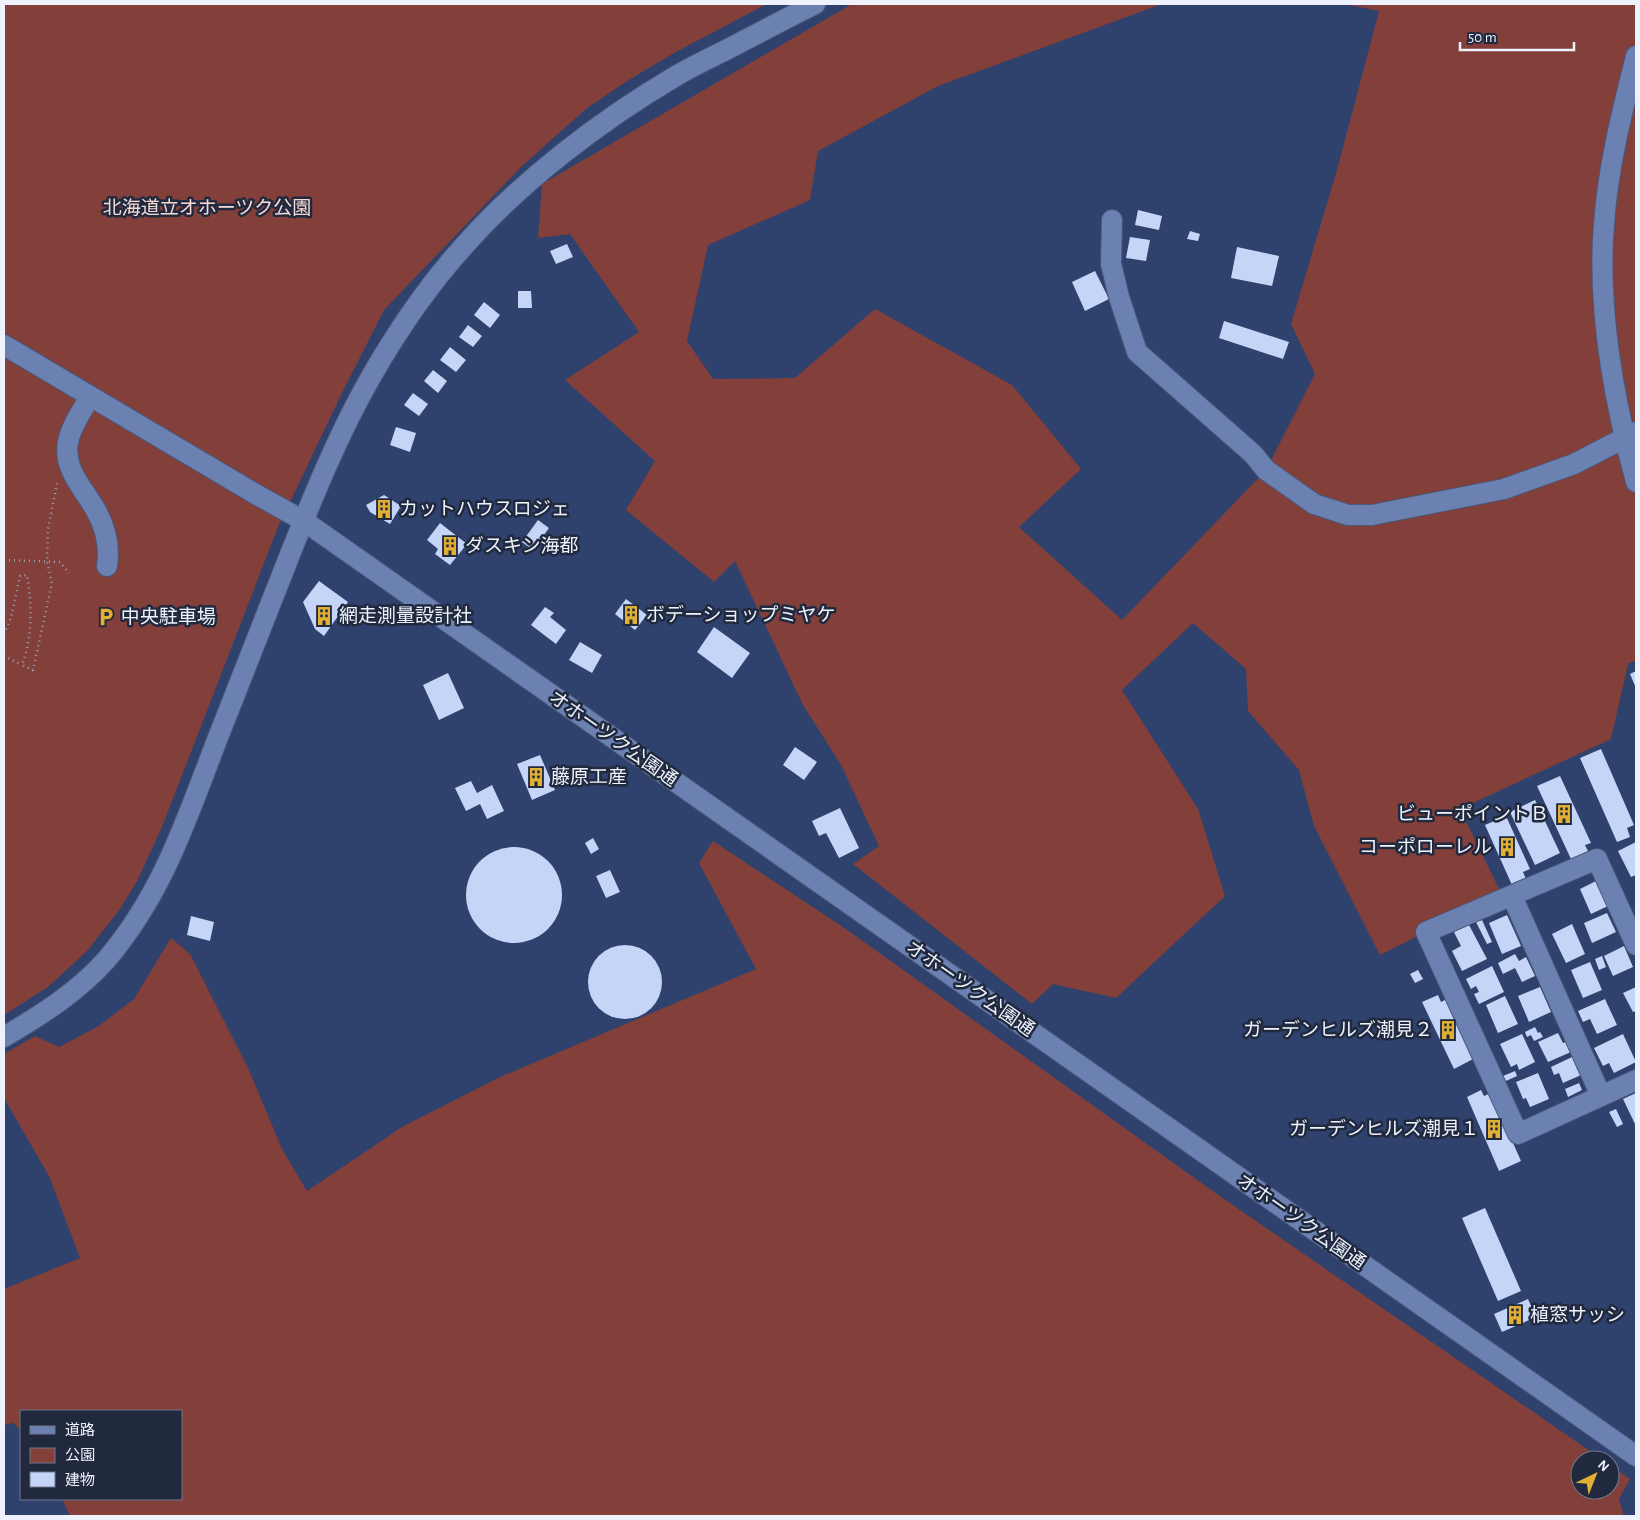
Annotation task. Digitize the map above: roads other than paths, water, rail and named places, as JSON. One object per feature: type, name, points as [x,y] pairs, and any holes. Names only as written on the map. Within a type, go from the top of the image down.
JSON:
[{"type":"street","points":[[4,1037],[74,992],[106,960],[135,923],[155,890],[181,835],[304,521],[340,437],[371,376],[402,327],[461,248],[537,175],[590,133],[630,105],[677,75],[815,4]]},
{"type":"street","points":[[1636,56],[1621,114],[1612,161],[1604,225],[1603,286],[1609,356],[1616,399],[1630,435],[1636,482]]},
{"type":"street","points":[[1112,220],[1111,264],[1119,297],[1137,352],[1253,454],[1266,470],[1314,504],[1348,515],[1372,515],[1504,489],[1574,464],[1630,435]]},
{"type":"street","name":"オホーツク公園通","points":[[4,345],[304,521],[1636,1456]]},
{"type":"street","points":[[90,397],[74,426],[68,442],[68,463],[95,509],[104,531],[109,552],[107,566]]},
{"type":"street","points":[[1636,945],[1597,859],[1426,932],[1518,1134],[1636,1080]]},
{"type":"street","points":[[1512,896],[1602,1096]]},
{"type":"place","name":"カットハウスロジェ","points":[[384,509]]},
{"type":"place","name":"ダスキン海都","points":[[450,546]]},
{"type":"place","name":"ボデーショップミヤケ","points":[[631,615]]},
{"type":"place","name":"網走測量設計社","points":[[324,616]]},
{"type":"place","name":"中央駐車場","points":[[106,617]]},
{"type":"place","name":"藤原工産","points":[[536,777]]},
{"type":"place","name":"ビューポイントＢ","points":[[1564,814]]},
{"type":"place","name":"コーポローレル","points":[[1507,847]]},
{"type":"place","name":"ガーデンヒルズ潮見２","points":[[1448,1030]]},
{"type":"place","name":"ガーデンヒルズ潮見１","points":[[1494,1129]]},
{"type":"place","name":"植窓サッシ","points":[[1515,1315]]},
{"type":"park label","name":"北海道立オホーツク公園","points":[[207,208]]}]
